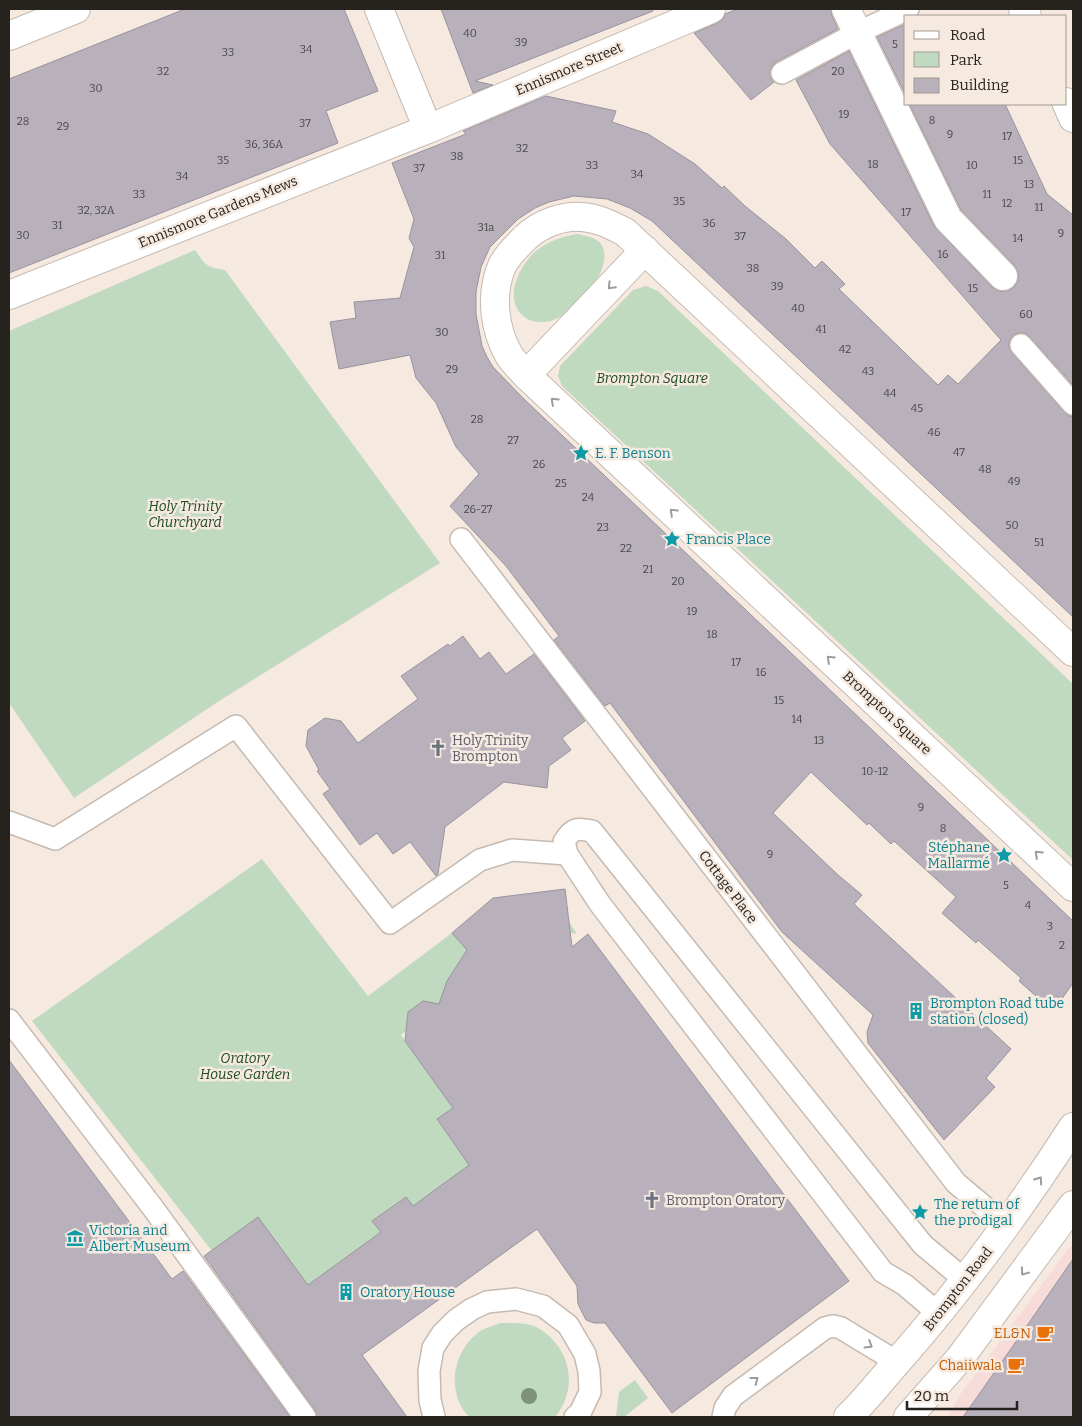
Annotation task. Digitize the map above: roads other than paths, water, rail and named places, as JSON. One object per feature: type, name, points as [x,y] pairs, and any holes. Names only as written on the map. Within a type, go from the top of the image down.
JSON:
[{"type":"main road","points":[[9,36],[76,9]]},
{"type":"main road","points":[[379,9],[428,129]]},
{"type":"main road","points":[[846,9],[948,219],[1003,276]]},
{"type":"main road","name":"Ennismore Street","points":[[428,129],[693,12]]},
{"type":"main road","points":[[1067,104],[1073,118]]},
{"type":"main road","name":"Ennismore Gardens Mews","points":[[9,295],[428,129]]},
{"type":"main road","name":"Brompton Square","points":[[1073,652],[625,232],[604,222],[581,217],[556,219],[533,231],[515,248],[502,266],[494,306],[499,334],[509,356],[526,375],[1073,887]]},
{"type":"main road","points":[[526,375],[645,250]]},
{"type":"main road","name":"Brompton Road","points":[[848,1417],[863,1403],[939,1314],[1007,1226],[1073,1127]]},
{"type":"main road","points":[[908,1417],[960,1358],[1073,1205]]},
{"type":"lane","points":[[782,73],[908,9]]},
{"type":"lane","points":[[1021,345],[1073,404]]},
{"type":"lane","name":"Cottage Place","points":[[461,538],[956,1183],[1007,1226]]},
{"type":"lane","points":[[9,822],[55,839],[236,726],[390,923],[480,860],[512,850],[567,854]]},
{"type":"lane","points":[[939,1314],[905,1285],[883,1272],[600,904],[567,854],[564,842],[568,834],[579,828],[592,831],[923,1245],[965,1280]]},
{"type":"lane","points":[[9,1020],[153,1208],[305,1417]]},
{"type":"lane","points":[[434,1417],[430,1400],[429,1371],[433,1348],[442,1334],[456,1320],[487,1302],[516,1300],[543,1306],[568,1325],[585,1354],[589,1370],[590,1392],[580,1413],[575,1417]]},
{"type":"lane","points":[[723,1417],[725,1408],[733,1396],[825,1328],[833,1326],[841,1328],[897,1362]]},
{"type":"place","name":"E. F. Benson","points":[[581,453]]},
{"type":"place","name":"Francis Place","points":[[672,539]]},
{"type":"place","name":"Holy Trinity Brompton","points":[[438,748]]},
{"type":"place","name":"Stéphane Mallarmé","points":[[1004,855]]},
{"type":"place","name":"Brompton Road tube station (closed)","points":[[916,1011]]},
{"type":"place","name":"Brompton Oratory","points":[[652,1200]]},
{"type":"place","name":"The return of the prodigal","points":[[920,1212]]},
{"type":"place","name":"Victoria and Albert Museum","points":[[75,1238]]},
{"type":"place","name":"Oratory House","points":[[346,1292]]},
{"type":"place","name":"EL&N","points":[[1045,1333]]},
{"type":"place","name":"Chaiiwala","points":[[1016,1365]]},
{"type":"park label","name":"Holy Trinity Churchyard","points":[[185,514]]},
{"type":"park label","name":"Oratory House Garden","points":[[245,1066]]}]
